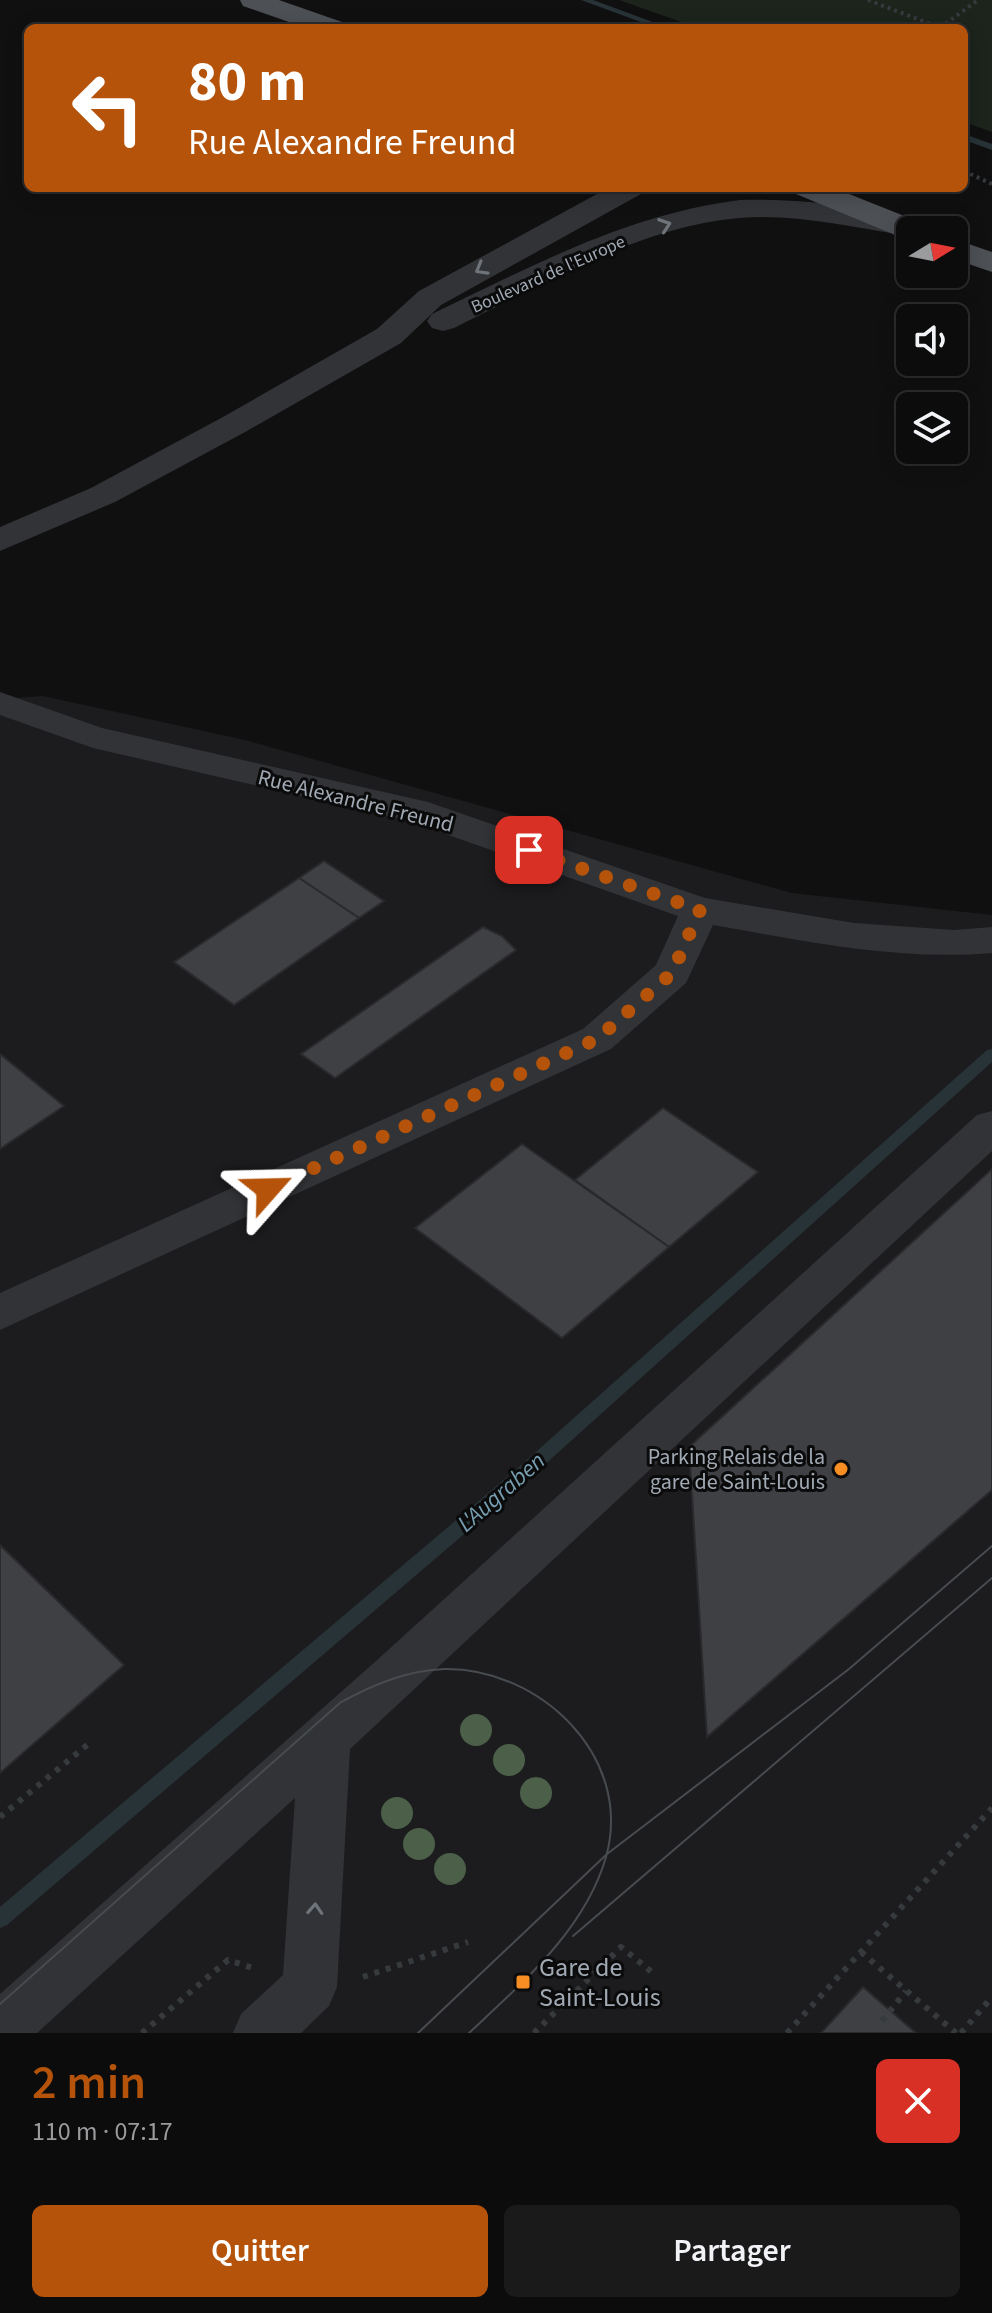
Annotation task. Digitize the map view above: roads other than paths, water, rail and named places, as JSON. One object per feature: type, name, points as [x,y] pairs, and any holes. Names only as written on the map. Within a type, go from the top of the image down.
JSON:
[{"type":"main road","points":[[253,0],[321,24]]},
{"type":"main road","points":[[817,192],[896,224]]},
{"type":"main road","points":[[968,254],[992,263]]},
{"type":"street","name":"Boulevard de l'Europe","points":[[549,230],[586,192]]},
{"type":"street","name":"Boulevard de l'Europe","points":[[0,540],[116,488],[389,336],[430,298],[622,192]]},
{"type":"street","name":"Boulevard de l'Europe","points":[[389,336],[439,323],[592,250],[678,220],[740,208],[818,213],[896,226]]},
{"type":"street","name":"Rue Alexandre Freund","points":[[0,703],[93,737],[415,810],[700,910],[854,936],[954,943],[992,940]]},
{"type":"street","points":[[0,1312],[597,1039],[672,973],[700,910]]},
{"type":"street","points":[[0,2030],[992,1126]]},
{"type":"street","points":[[261,2033],[310,1987],[325,1737]]},
{"type":"waterway","points":[[585,0],[654,24]]},
{"type":"waterway","points":[[968,138],[992,147]]},
{"type":"waterway","name":"L'Augraben","points":[[0,1919],[526,1471],[992,1054]]},
{"type":"tram line","points":[[606,1855],[849,1669],[992,1546]]},
{"type":"tram line","points":[[573,1936],[992,1578]]},
{"type":"tram line","points":[[0,2004],[341,1702],[417,1672],[445,1669],[480,1673],[514,1684],[545,1702],[572,1725],[592,1753],[606,1785],[611,1820],[606,1855]]},
{"type":"tram line","points":[[418,2033],[606,1855]]},
{"type":"tram line","points":[[469,2033],[530,1975],[567,1932],[596,1883],[606,1855]]},
{"type":"place","name":"Parking Relais de la gare de Saint-Louis","points":[[841,1469]]},
{"type":"place","name":"Gare de Saint-Louis","points":[[523,1982]]}]
